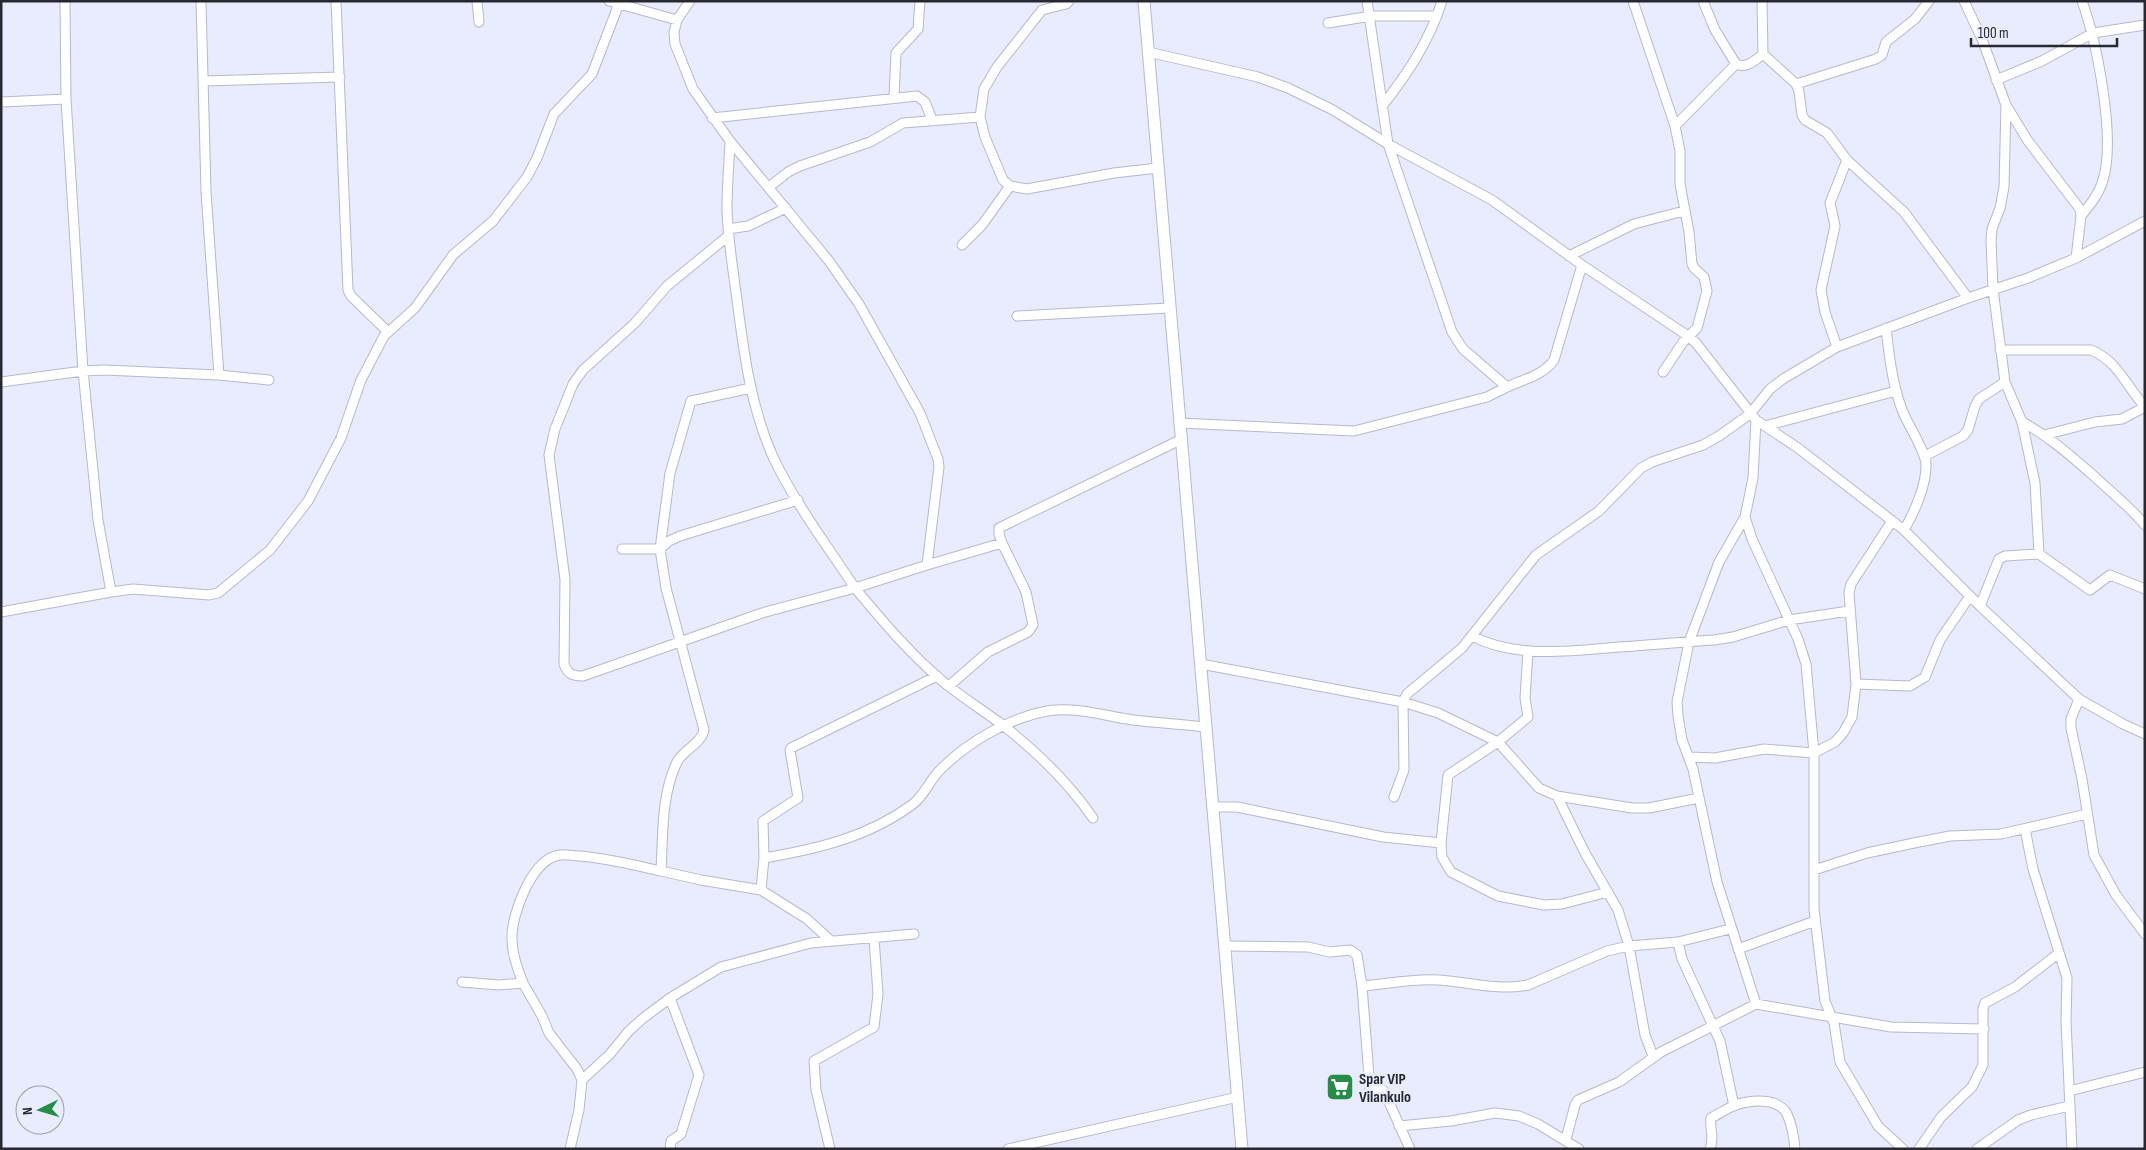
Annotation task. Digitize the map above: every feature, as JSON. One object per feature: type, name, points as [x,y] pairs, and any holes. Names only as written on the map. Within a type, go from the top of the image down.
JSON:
[{"type":"main road","points":[[1144,1],[1242,1149]]},
{"type":"street","points":[[65,1],[66,99],[83,372],[98,520],[111,592]]},
{"type":"street","points":[[201,1],[206,192],[219,375]]},
{"type":"street","points":[[336,1],[348,290],[351,296],[388,332]]},
{"type":"street","points":[[477,1],[479,22]]},
{"type":"street","points":[[608,1],[677,20]]},
{"type":"street","points":[[690,1],[677,20],[674,32],[680,62],[693,89],[730,141],[829,261],[859,304],[920,414],[938,459],[928,565]]},
{"type":"street","points":[[894,98],[896,53],[918,29],[920,1]]},
{"type":"street","points":[[1069,1],[1066,4],[1042,10],[997,67],[984,89],[980,105],[980,117],[985,137],[1003,180],[1010,186],[1026,189],[1114,173],[1158,168]]},
{"type":"street","points":[[1368,1],[1388,144],[1452,332],[1463,349],[1507,387]]},
{"type":"street","points":[[1383,105],[1407,74],[1422,48],[1442,1]]},
{"type":"street","points":[[1633,1],[1675,126],[1680,151],[1680,184],[1689,232],[1692,264],[1704,277],[1708,291],[1697,328],[1688,336],[1663,372]]},
{"type":"street","points":[[1703,1],[1715,30],[1736,64],[1740,67],[1747,66],[1764,54]]},
{"type":"street","points":[[1762,1],[1764,54],[1796,84],[1799,91],[1802,115],[1805,120],[1826,133],[1847,160],[1904,212],[1968,298]]},
{"type":"street","points":[[1796,84],[1876,59],[1882,55],[1886,42],[1915,19],[1928,1]]},
{"type":"street","points":[[1964,1],[1982,39],[2006,105],[2028,141],[2080,209],[2081,216],[2076,258]]},
{"type":"street","points":[[2081,216],[2097,196],[2104,179],[2108,137],[2093,33],[2082,1]]},
{"type":"street","points":[[1,612],[133,589],[209,595],[218,593],[270,550],[308,501],[341,438],[361,380],[379,343],[388,332],[415,308],[453,255],[493,221],[527,177],[537,158],[554,114],[592,74],[620,3]]},
{"type":"street","points":[[1328,23],[1371,16],[1437,16]]},
{"type":"street","points":[[1996,80],[2042,61],[2093,33],[2145,25]]},
{"type":"street","points":[[1148,52],[1248,75],[1288,88],[1333,110],[1388,144],[1492,200],[1569,256],[1688,336],[1753,417],[1798,448],[1904,530],[1980,606],[2079,699],[2145,734]]},
{"type":"street","points":[[1675,126],[1736,64]]},
{"type":"street","points":[[204,82],[340,77]]},
{"type":"street","points":[[712,118],[917,96],[925,102],[932,120]]},
{"type":"street","points":[[1,102],[66,99]]},
{"type":"street","points":[[2006,105],[2004,187],[2000,208],[1992,229],[1991,240],[1993,290],[2005,382],[2022,422],[2036,484],[2039,554]]},
{"type":"street","points":[[769,187],[788,172],[800,166],[870,142],[903,123],[980,117]]},
{"type":"street","points":[[730,141],[728,232],[742,340],[751,388],[760,422],[775,460],[798,500],[855,588],[902,643],[937,676],[1002,725],[1060,776],[1093,818]]},
{"type":"street","points":[[1837,347],[1825,312],[1822,290],[1835,226],[1830,203],[1847,160]]},
{"type":"street","points":[[962,245],[982,225],[1010,186]]},
{"type":"street","points":[[786,208],[752,225],[728,232],[667,286],[623,334],[583,370],[573,384],[555,429],[549,455],[565,580],[564,664],[567,671],[573,676],[583,676],[762,613],[855,588],[1002,543]]},
{"type":"street","points":[[1569,256],[1634,224],[1684,211]]},
{"type":"street","points":[[1756,1004],[1730,929],[1717,882],[1690,758],[1680,732],[1677,702],[1689,642],[1719,562],[1745,517],[1752,483],[1753,417],[1770,389],[1783,379],[1837,347],[2076,258],[2145,221]]},
{"type":"street","points":[[1179,423],[1354,431],[1487,398],[1544,370],[1554,360],[1582,265]]},
{"type":"street","points":[[1017,316],[1170,308]]},
{"type":"street","points":[[1886,328],[1892,381],[1910,429],[1925,456],[1927,467],[1915,510],[1904,530]]},
{"type":"street","points":[[2000,350],[2091,350],[2104,355],[2116,366],[2145,407],[2122,419],[2095,422],[2044,435]]},
{"type":"street","points":[[1,382],[104,370],[219,375],[269,380]]},
{"type":"street","points":[[1925,456],[1964,436],[1979,399],[2005,382]]},
{"type":"street","points":[[661,871],[665,810],[669,784],[677,762],[703,736],[704,730],[666,588],[660,549],[670,473],[689,404],[695,399],[751,388]]},
{"type":"street","points":[[1765,426],[1896,391]]},
{"type":"street","points":[[1394,797],[1404,770],[1403,702],[1412,690],[1462,648],[1536,555],[1598,511],[1641,468],[1652,462],[1702,445],[1753,417]]},
{"type":"street","points":[[2022,422],[2044,435],[2130,509],[2145,525]]},
{"type":"street","points":[[949,686],[988,652],[1032,628],[1033,625],[1026,592],[1002,543],[999,528],[1180,440]]},
{"type":"street","points":[[622,549],[660,549],[669,541],[680,536],[798,500]]},
{"type":"street","points":[[1745,517],[1790,620],[1806,664],[1814,753],[1815,921],[1824,1001],[1832,1016],[1840,1062],[1878,1126],[1903,1149]]},
{"type":"street","points":[[1690,758],[1726,757],[1764,749],[1814,753],[1835,742],[1852,717],[1856,684],[1849,611],[1851,584],[1892,521]]},
{"type":"street","points":[[1980,606],[1999,559],[2005,556],[2039,554],[2087,590],[2092,590],[2110,575],[2145,589]]},
{"type":"street","points":[[1856,684],[1910,686],[1926,677],[1940,640],[1970,596]]},
{"type":"street","points":[[1472,636],[1486,644],[1528,651],[1593,649],[1733,637],[1790,620],[1849,611]]},
{"type":"street","points":[[1528,651],[1525,698],[1528,717],[1498,742],[1448,775],[1441,842],[1442,857],[1451,872],[1498,896],[1544,905],[1562,904],[1608,892]]},
{"type":"street","points":[[1201,664],[1403,702],[1448,717],[1498,742],[1539,788],[1557,796],[1632,808],[1649,808],[1699,798]]},
{"type":"street","points":[[761,890],[764,858],[763,821],[798,798],[791,748],[937,676]]},
{"type":"street","points":[[2079,699],[2071,719],[2071,728],[2094,855],[2102,873],[2116,895],[2145,934]]},
{"type":"street","points":[[764,858],[828,846],[885,822],[914,804],[940,770],[954,758],[1002,725],[1047,711],[1073,710],[1132,720],[1205,727]]},
{"type":"street","points":[[1557,796],[1584,853],[1618,910],[1629,946],[1642,1020],[1653,1056]]},
{"type":"street","points":[[1212,807],[1237,807],[1383,837],[1441,842]]},
{"type":"street","points":[[1814,870],[1867,853],[1937,838],[2001,834],[2087,814]]},
{"type":"street","points":[[2025,829],[2033,870],[2068,986],[2066,1022],[2072,1149]]},
{"type":"street","points":[[570,1149],[579,1110],[582,1080],[577,1069],[549,1034],[542,1016],[524,983],[514,956],[512,938],[514,915],[523,892],[532,877],[549,858],[560,855],[602,858],[702,880],[761,890],[807,919],[830,940]]},
{"type":"street","points":[[1738,949],[1815,921]]},
{"type":"street","points":[[1362,986],[1428,980],[1499,988],[1517,987],[1528,985],[1607,951],[1629,946],[1678,942],[1730,929]]},
{"type":"street","points":[[582,1080],[610,1054],[628,1032],[670,998],[721,967],[785,949],[830,940],[914,934]]},
{"type":"street","points":[[830,1149],[816,1090],[814,1061],[874,1027],[878,994],[874,938]]},
{"type":"street","points":[[1678,942],[1682,959],[1720,1041],[1734,1106]]},
{"type":"street","points":[[1224,946],[1308,947],[1330,952],[1350,950],[1357,955],[1362,986],[1370,1089],[1384,1091],[1410,1149]]},
{"type":"street","points":[[1919,1149],[1941,1118],[1972,1087],[1983,1065],[1983,1009],[1985,1003],[2015,987],[2059,952]]},
{"type":"street","points":[[462,982],[499,986],[524,983]]},
{"type":"street","points":[[670,998],[699,1075],[681,1134],[671,1141],[670,1149]]},
{"type":"street","points":[[1566,1140],[1578,1100],[1629,1076],[1653,1056],[1756,1004],[1891,1027],[1984,1029]]},
{"type":"street","points":[[2069,1091],[2145,1072]]},
{"type":"street","points":[[1008,1149],[1238,1097]]},
{"type":"street","points":[[1710,1149],[1713,1140],[1710,1120],[1734,1106],[1747,1102],[1770,1102],[1779,1105],[1786,1112],[1793,1131],[1795,1149]]},
{"type":"street","points":[[1977,1149],[2018,1120],[2070,1106]]},
{"type":"street","points":[[1399,1126],[1451,1121],[1495,1113],[1519,1116],[1538,1124],[1579,1149]]},
{"type":"place","name":"Spar VIP Vilankulo","points":[[1340,1087]]}]
